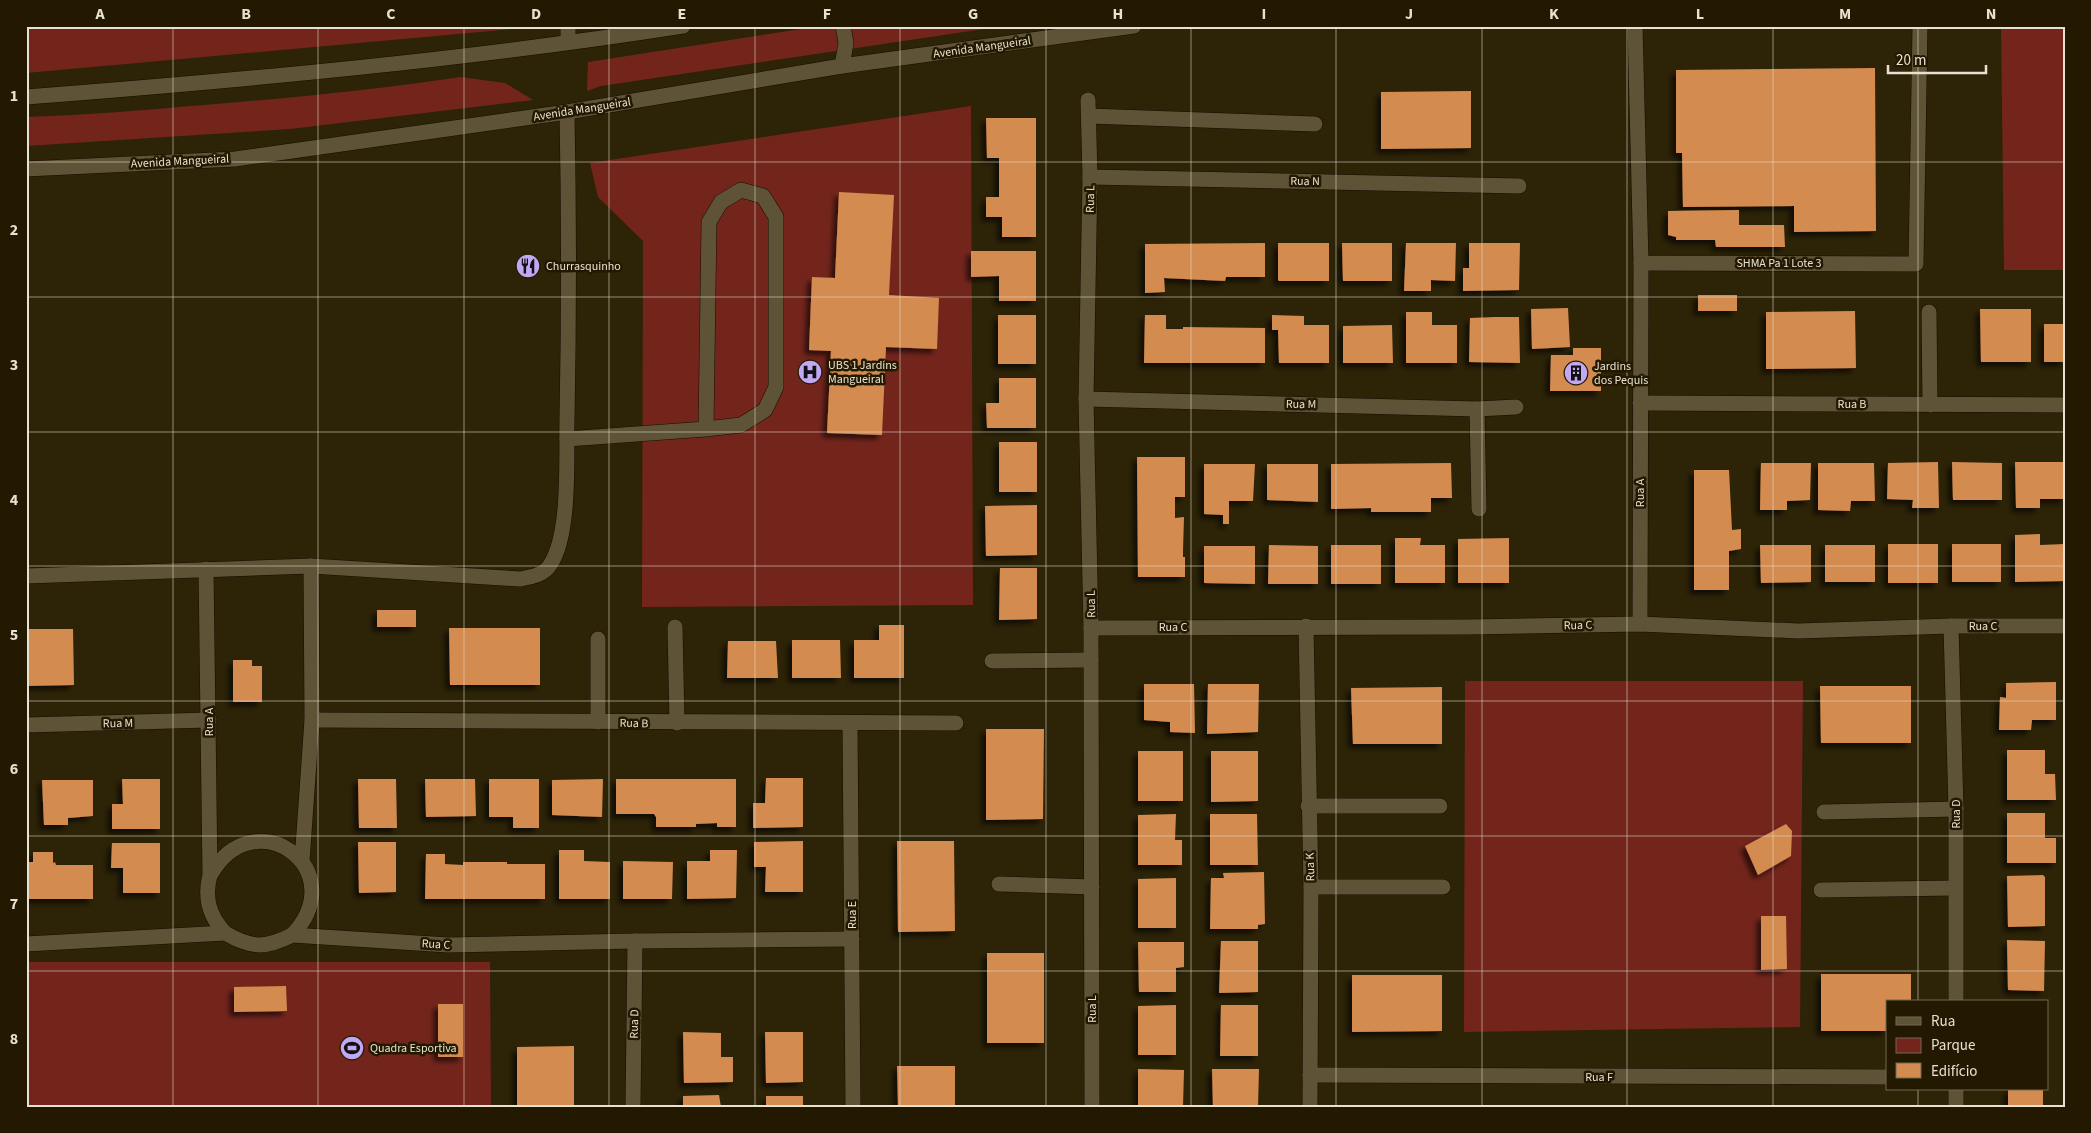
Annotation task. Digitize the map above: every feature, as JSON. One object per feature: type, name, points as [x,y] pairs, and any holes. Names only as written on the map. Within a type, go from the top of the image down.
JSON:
[{"type":"street","points":[[568,26],[568,42]]},
{"type":"street","points":[[26,97],[229,81],[465,56],[683,26]]},
{"type":"street","points":[[842,26],[846,43],[842,66]]},
{"type":"street","name":"Avenida Mangueiral","points":[[26,169],[235,159],[567,112],[842,66],[1134,26]]},
{"type":"street","points":[[1635,26],[1640,263]]},
{"type":"street","name":"SHMA Pa 1 Lote 3","points":[[1640,263],[1916,264],[1920,26]]},
{"type":"street","name":"Rua L","points":[[1088,100],[1090,177],[1086,399],[1091,628],[1092,1107]]},
{"type":"street","points":[[26,576],[312,566],[520,578],[544,572],[554,558],[561,533],[565,502],[569,326],[567,112]]},
{"type":"street","points":[[1089,116],[1113,115],[1315,124]]},
{"type":"street","name":"Rua N","points":[[1090,177],[1519,186]]},
{"type":"street","points":[[567,439],[706,429],[741,424],[765,410],[776,387],[776,217],[763,196],[741,190],[721,202],[709,222],[706,429]]},
{"type":"street","name":"Rua A","points":[[1640,263],[1642,362],[1640,403],[1640,624]]},
{"type":"street","points":[[1929,312],[1930,405]]},
{"type":"street","name":"Rua M","points":[[1086,399],[1477,409],[1516,407]]},
{"type":"street","name":"Rua B","points":[[1640,403],[2065,405]]},
{"type":"street","points":[[1477,409],[1479,509]]},
{"type":"street","points":[[292,935],[303,923],[310,908],[313,892],[310,876],[302,861],[312,720],[312,566]]},
{"type":"street","name":"Rua A","points":[[206,569],[210,875],[207,900],[217,924],[225,934]]},
{"type":"street","name":"Rua C","points":[[1091,628],[1640,624],[1798,631],[1951,626],[2065,626]]},
{"type":"street","name":"Rua K","points":[[1306,626],[1311,887],[1310,1107]]},
{"type":"street","name":"Rua D","points":[[1951,626],[1956,809],[1956,1000]]},
{"type":"street","points":[[675,627],[676,723]]},
{"type":"street","points":[[598,639],[598,722]]},
{"type":"street","points":[[992,661],[1091,660]]},
{"type":"street","name":"Rua M","points":[[26,725],[209,720]]},
{"type":"street","name":"Rua B","points":[[312,720],[956,723]]},
{"type":"street","name":"Rua E","points":[[850,724],[853,1107]]},
{"type":"street","points":[[1308,806],[1440,806]]},
{"type":"street","points":[[1824,812],[1956,809]]},
{"type":"street","name":"Rua A","points":[[210,875],[220,859],[234,847],[252,841],[271,842],[288,848],[302,861]]},
{"type":"street","points":[[1000,884],[1092,886]]},
{"type":"street","points":[[1311,887],[1443,887]]},
{"type":"street","points":[[1821,890],[1955,888]]},
{"type":"street","name":"Rua C","points":[[26,944],[225,934],[241,942],[259,946],[276,943],[292,935],[448,945],[635,940],[852,940]]},
{"type":"street","name":"Rua D","points":[[633,1107],[635,940]]},
{"type":"street","name":"Rua F","points":[[1310,1075],[1886,1077]]},
{"type":"street","points":[[1956,1090],[1956,1107]]},
{"type":"green space","points":[[26,26],[547,26],[26,73]]},
{"type":"green space","points":[[821,26],[1004,26],[601,86],[587,91],[588,62]]},
{"type":"green space","points":[[2001,26],[2065,26],[2065,270],[2004,270]]},
{"type":"green space","points":[[460,77],[505,83],[533,100],[290,129],[26,146],[26,117],[268,100]]},
{"type":"green space","name":"UBS 1 Jardins Mangueiral","points":[[971,106],[973,605],[642,607],[643,241],[598,197],[590,163]]},
{"type":"green space","points":[[1465,681],[1803,681],[1800,1027],[1464,1032]]},
{"type":"green space","points":[[28,962],[490,962],[491,1107],[28,1107]]},
{"type":"building","points":[[1875,68],[1876,231],[1794,232],[1794,206],[1683,207],[1682,153],[1676,153],[1676,70]]},
{"type":"building","points":[[1471,91],[1471,148],[1381,149],[1381,92]]},
{"type":"building","points":[[986,118],[1036,118],[1036,237],[1002,237],[1002,217],[986,217],[986,197],[999,197],[999,158],[987,158]]},
{"type":"building","points":[[839,192],[894,195],[889,295],[939,298],[937,349],[886,347],[882,435],[827,433],[831,351],[809,350],[812,277],[835,278]]},
{"type":"building","points":[[1739,210],[1739,225],[1784,225],[1785,247],[1716,247],[1715,240],[1676,240],[1676,237],[1668,235],[1668,211]]},
{"type":"building","points":[[1265,243],[1265,277],[1226,277],[1225,281],[1164,278],[1165,292],[1145,293],[1145,244]]},
{"type":"building","points":[[1278,243],[1329,243],[1329,281],[1279,281]]},
{"type":"building","points":[[1342,243],[1392,243],[1392,281],[1343,281]]},
{"type":"building","points":[[1406,243],[1456,243],[1455,281],[1431,280],[1431,291],[1404,291]]},
{"type":"building","points":[[1469,243],[1520,243],[1519,290],[1463,291],[1463,268],[1469,268]]},
{"type":"building","points":[[971,251],[1036,251],[1036,301],[999,301],[999,276],[971,277]]},
{"type":"building","points":[[1698,295],[1737,295],[1737,311],[1698,311]]},
{"type":"building","points":[[1568,308],[1570,347],[1532,349],[1531,309]]},
{"type":"building","points":[[1980,309],[2031,309],[2031,362],[1981,362]]},
{"type":"building","points":[[1855,311],[1856,368],[1766,369],[1766,312]]},
{"type":"building","points":[[1406,312],[1432,312],[1432,325],[1457,325],[1457,363],[1406,363]]},
{"type":"building","points":[[998,315],[1036,315],[1036,364],[998,364]]},
{"type":"building","points":[[1145,315],[1166,315],[1166,329],[1183,329],[1183,327],[1265,328],[1265,363],[1144,363]]},
{"type":"building","points":[[1272,315],[1304,316],[1304,325],[1329,325],[1329,363],[1279,363],[1278,330],[1272,330]]},
{"type":"building","points":[[1519,317],[1520,363],[1469,362],[1470,318]]},
{"type":"building","points":[[2044,324],[2065,324],[2065,362],[2044,362]]},
{"type":"building","points":[[1392,325],[1393,363],[1343,363],[1343,326]]},
{"type":"building","name":"Jardins dos Pequis","points":[[1573,348],[1601,348],[1601,391],[1550,391],[1551,355],[1573,355]]},
{"type":"building","points":[[999,378],[1036,378],[1036,428],[987,428],[986,403],[999,403]]},
{"type":"building","points":[[999,442],[1037,442],[1037,492],[999,492]]},
{"type":"building","points":[[1137,457],[1185,457],[1185,497],[1175,497],[1175,518],[1184,517],[1183,557],[1185,557],[1185,577],[1138,577]]},
{"type":"building","points":[[1938,462],[1939,508],[1912,508],[1913,500],[1887,499],[1888,463]]},
{"type":"building","points":[[1952,462],[2002,463],[2002,500],[1953,500]]},
{"type":"building","points":[[2015,462],[2065,462],[2065,499],[2040,499],[2040,508],[2016,508]]},
{"type":"building","points":[[1451,463],[1452,498],[1431,498],[1431,512],[1371,512],[1371,508],[1331,509],[1331,464]]},
{"type":"building","points":[[1761,463],[1811,463],[1810,500],[1787,501],[1787,510],[1760,510]]},
{"type":"building","points":[[1818,463],[1874,463],[1875,501],[1851,501],[1850,511],[1818,510]]},
{"type":"building","points":[[1204,464],[1255,464],[1253,501],[1229,501],[1229,524],[1223,524],[1223,515],[1204,514]]},
{"type":"building","points":[[1267,464],[1318,464],[1318,502],[1267,500]]},
{"type":"building","points":[[1694,470],[1729,470],[1732,530],[1741,529],[1741,549],[1729,551],[1729,590],[1694,590]]},
{"type":"building","points":[[1037,505],[1037,555],[986,556],[985,506]]},
{"type":"building","points":[[2040,534],[2040,545],[2065,544],[2065,581],[2015,582],[2015,535]]},
{"type":"building","points":[[1395,538],[1421,538],[1420,545],[1445,545],[1445,583],[1395,583]]},
{"type":"building","points":[[1509,538],[1509,583],[1458,583],[1458,539]]},
{"type":"building","points":[[1888,544],[1938,544],[1938,583],[1888,583]]},
{"type":"building","points":[[1952,544],[2001,544],[2001,582],[1952,582]]},
{"type":"building","points":[[1269,545],[1318,546],[1318,584],[1268,584]]},
{"type":"building","points":[[1331,545],[1381,545],[1381,584],[1331,584]]},
{"type":"building","points":[[1760,545],[1811,545],[1811,582],[1761,583]]},
{"type":"building","points":[[1825,545],[1875,545],[1875,582],[1825,582]]},
{"type":"building","points":[[1204,546],[1255,546],[1255,584],[1204,583]]},
{"type":"building","points":[[1000,568],[1037,568],[1037,619],[999,620]]},
{"type":"building","points":[[377,610],[416,610],[416,627],[377,627]]},
{"type":"building","points":[[879,625],[904,625],[904,678],[854,678],[854,640],[879,640]]},
{"type":"building","points":[[449,628],[540,628],[540,685],[450,685]]},
{"type":"building","points":[[26,629],[73,629],[74,685],[26,686]]},
{"type":"building","points":[[792,640],[840,640],[841,678],[792,678]]},
{"type":"building","points":[[728,641],[776,641],[778,678],[727,678]]},
{"type":"building","points":[[233,660],[252,660],[252,666],[262,666],[262,702],[233,702]]},
{"type":"building","points":[[2056,682],[2056,720],[2032,720],[2031,730],[1999,730],[2000,697],[2006,698],[2006,683]]},
{"type":"building","points":[[1144,684],[1194,684],[1195,733],[1170,732],[1170,722],[1144,720]]},
{"type":"building","points":[[1208,684],[1259,684],[1258,732],[1207,734]]},
{"type":"building","points":[[1820,686],[1911,686],[1911,743],[1821,743]]},
{"type":"building","points":[[1442,687],[1442,744],[1353,744],[1351,688]]},
{"type":"building","points":[[986,729],[1044,729],[1043,819],[986,820]]},
{"type":"building","points":[[2007,750],[2045,750],[2045,774],[2055,774],[2056,800],[2007,800]]},
{"type":"building","points":[[1138,751],[1183,751],[1183,801],[1138,801]]},
{"type":"building","points":[[1211,751],[1258,751],[1258,801],[1211,802]]},
{"type":"building","points":[[766,778],[803,778],[803,827],[753,828],[753,803],[765,803]]},
{"type":"building","points":[[122,779],[160,779],[160,829],[112,829],[112,804],[123,804]]},
{"type":"building","points":[[358,779],[396,779],[397,828],[359,828]]},
{"type":"building","points":[[425,779],[475,779],[476,816],[426,817]]},
{"type":"building","points":[[489,779],[539,779],[539,828],[513,828],[513,817],[489,817]]},
{"type":"building","points":[[603,779],[602,817],[552,815],[552,780]]},
{"type":"building","points":[[616,779],[736,779],[736,827],[717,827],[717,823],[696,824],[696,827],[656,827],[656,817],[654,814],[616,814]]},
{"type":"building","points":[[26,780],[29,780],[29,829],[26,829]]},
{"type":"building","points":[[42,780],[93,780],[93,816],[68,818],[68,825],[44,825]]},
{"type":"building","points":[[2007,813],[2045,813],[2045,838],[2056,838],[2056,863],[2007,863]]},
{"type":"building","points":[[1176,814],[1175,840],[1182,840],[1182,865],[1138,865],[1138,815]]},
{"type":"building","points":[[1210,814],[1257,814],[1258,865],[1210,865]]},
{"type":"building","points":[[1786,824],[1792,831],[1791,856],[1758,875],[1745,846]]},
{"type":"building","points":[[803,841],[803,892],[765,892],[766,867],[754,867],[754,842]]},
{"type":"building","points":[[897,841],[954,841],[955,931],[898,932]]},
{"type":"building","points":[[358,842],[396,842],[396,892],[359,893]]},
{"type":"building","points":[[112,843],[160,843],[160,893],[123,893],[123,868],[111,868]]},
{"type":"building","points":[[559,850],[584,850],[584,861],[610,862],[610,899],[559,899]]},
{"type":"building","points":[[710,850],[737,850],[736,898],[687,899],[687,861],[710,861]]},
{"type":"building","points":[[33,852],[53,852],[53,863],[55,862],[56,865],[93,865],[93,899],[26,899],[26,862],[33,862]]},
{"type":"building","points":[[426,854],[445,854],[445,864],[463,865],[463,862],[507,862],[507,864],[545,864],[545,899],[425,899]]},
{"type":"building","points":[[623,861],[673,862],[672,899],[623,899]]},
{"type":"building","points":[[1264,872],[1265,924],[1258,925],[1258,929],[1210,929],[1211,878],[1224,878],[1223,873]]},
{"type":"building","points":[[2043,875],[2045,877],[2045,926],[2008,927],[2007,876]]},
{"type":"building","points":[[1176,878],[1176,928],[1138,928],[1138,879]]},
{"type":"building","points":[[1761,916],[1786,916],[1787,969],[1761,970]]},
{"type":"building","points":[[2007,940],[2045,941],[2044,991],[2008,990]]},
{"type":"building","points":[[1221,941],[1258,941],[1258,992],[1219,993]]},
{"type":"building","points":[[1138,942],[1184,942],[1184,967],[1176,968],[1176,992],[1139,992]]},
{"type":"building","points":[[987,953],[1044,953],[1044,1043],[987,1043]]},
{"type":"building","points":[[1821,974],[1911,974],[1911,1000],[1886,1000],[1886,1031],[1821,1031]]},
{"type":"building","points":[[1352,975],[1442,975],[1442,1031],[1352,1032]]},
{"type":"building","points":[[286,986],[287,1011],[234,1012],[234,987]]},
{"type":"building","points":[[438,1004],[463,1004],[463,1057],[438,1057]]},
{"type":"building","points":[[1176,1005],[1176,1055],[1138,1055],[1138,1006]]},
{"type":"building","points":[[1221,1005],[1258,1005],[1258,1056],[1220,1056]]},
{"type":"building","points":[[683,1032],[721,1033],[721,1057],[733,1057],[733,1082],[684,1083]]},
{"type":"building","points":[[765,1032],[803,1032],[803,1082],[766,1083]]},
{"type":"building","points":[[574,1046],[574,1107],[517,1107],[517,1047]]},
{"type":"building","points":[[897,1066],[955,1066],[955,1107],[898,1107]]},
{"type":"building","points":[[1138,1069],[1184,1070],[1183,1107],[1138,1107]]},
{"type":"building","points":[[1212,1069],[1259,1069],[1258,1107],[1213,1107]]},
{"type":"building","points":[[2008,1090],[2043,1090],[2043,1105],[2047,1107],[2008,1107]]},
{"type":"building","points":[[719,1095],[721,1107],[683,1107],[683,1096]]},
{"type":"building","points":[[766,1096],[803,1096],[803,1107],[766,1107]]},
{"type":"place","name":"Churrasquinho","points":[[528,266]]},
{"type":"place","name":"UBS 1 Jardins Mangueiral","points":[[810,372]]},
{"type":"place","name":"Jardins dos Pequis","points":[[1576,373]]},
{"type":"place","name":"Quadra Esportiva","points":[[352,1048]]}]
